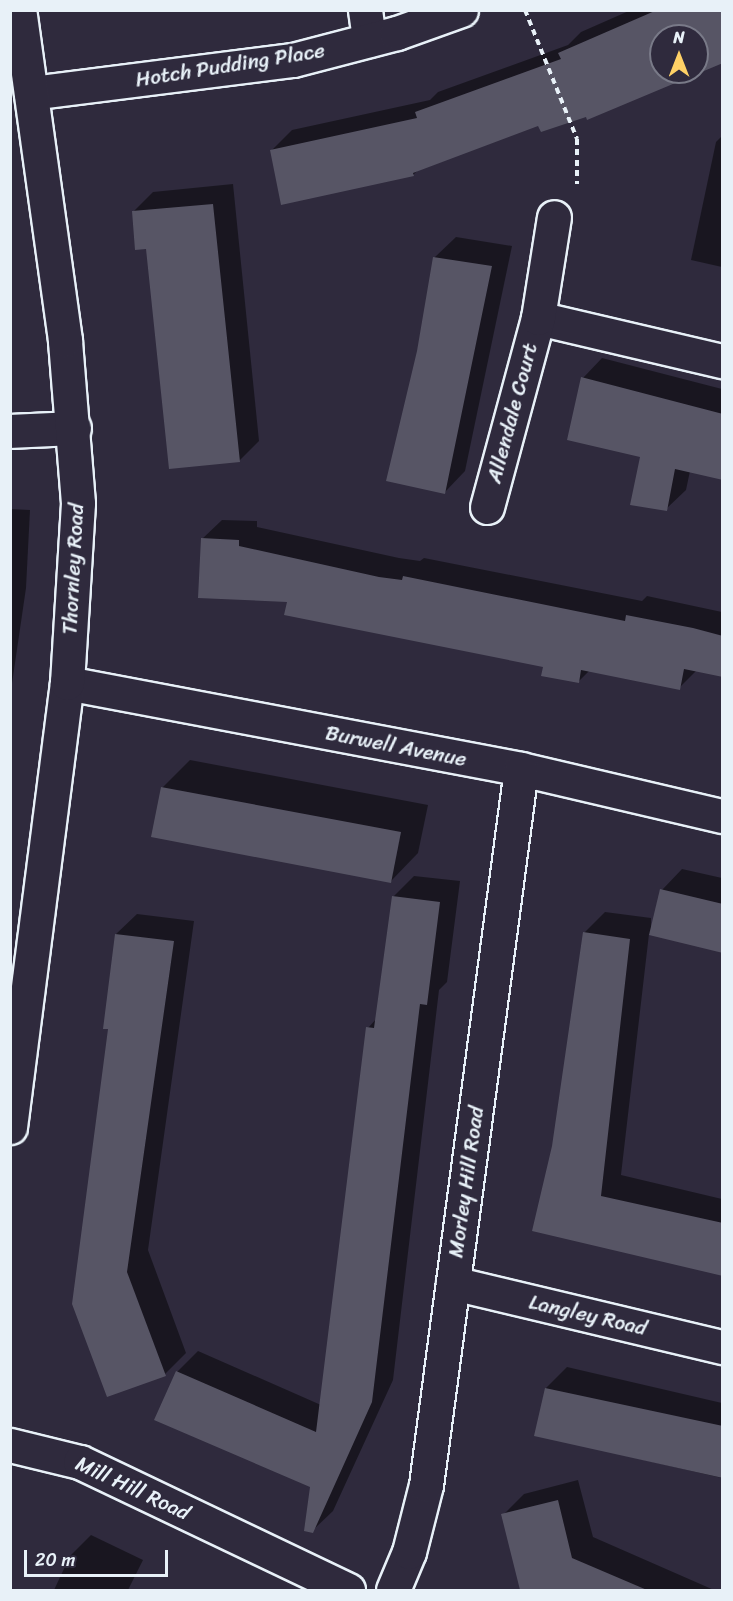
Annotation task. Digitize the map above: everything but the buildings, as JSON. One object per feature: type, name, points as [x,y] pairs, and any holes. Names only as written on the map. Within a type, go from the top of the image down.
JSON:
[{"type":"street","name":"Thornley Road","points":[[10,1127],[67,683],[78,503],[74,428],[19,10]]},
{"type":"street","name":"Hotch Pudding Place","points":[[31,93],[293,60],[367,25],[461,10]]},
{"type":"street","name":"Allendale Court","points":[[487,507],[538,318],[554,217]]},
{"type":"street","name":"Allendale Court","points":[[538,318],[723,361]]},
{"type":"street","points":[[10,431],[74,428]]},
{"type":"street","name":"Burwell Avenue","points":[[67,683],[521,770],[723,816]]},
{"type":"street","name":"Morley Hill Road","points":[[393,1590],[409,1552],[426,1485],[521,770]]},
{"type":"street","name":"Langley Road","points":[[453,1283],[723,1347]]},
{"type":"street","name":"Mill Hill Road","points":[[10,1445],[80,1462],[348,1590]]},
{"type":"path","points":[[525,10],[577,140],[577,187],[570,204],[554,217]]}]
